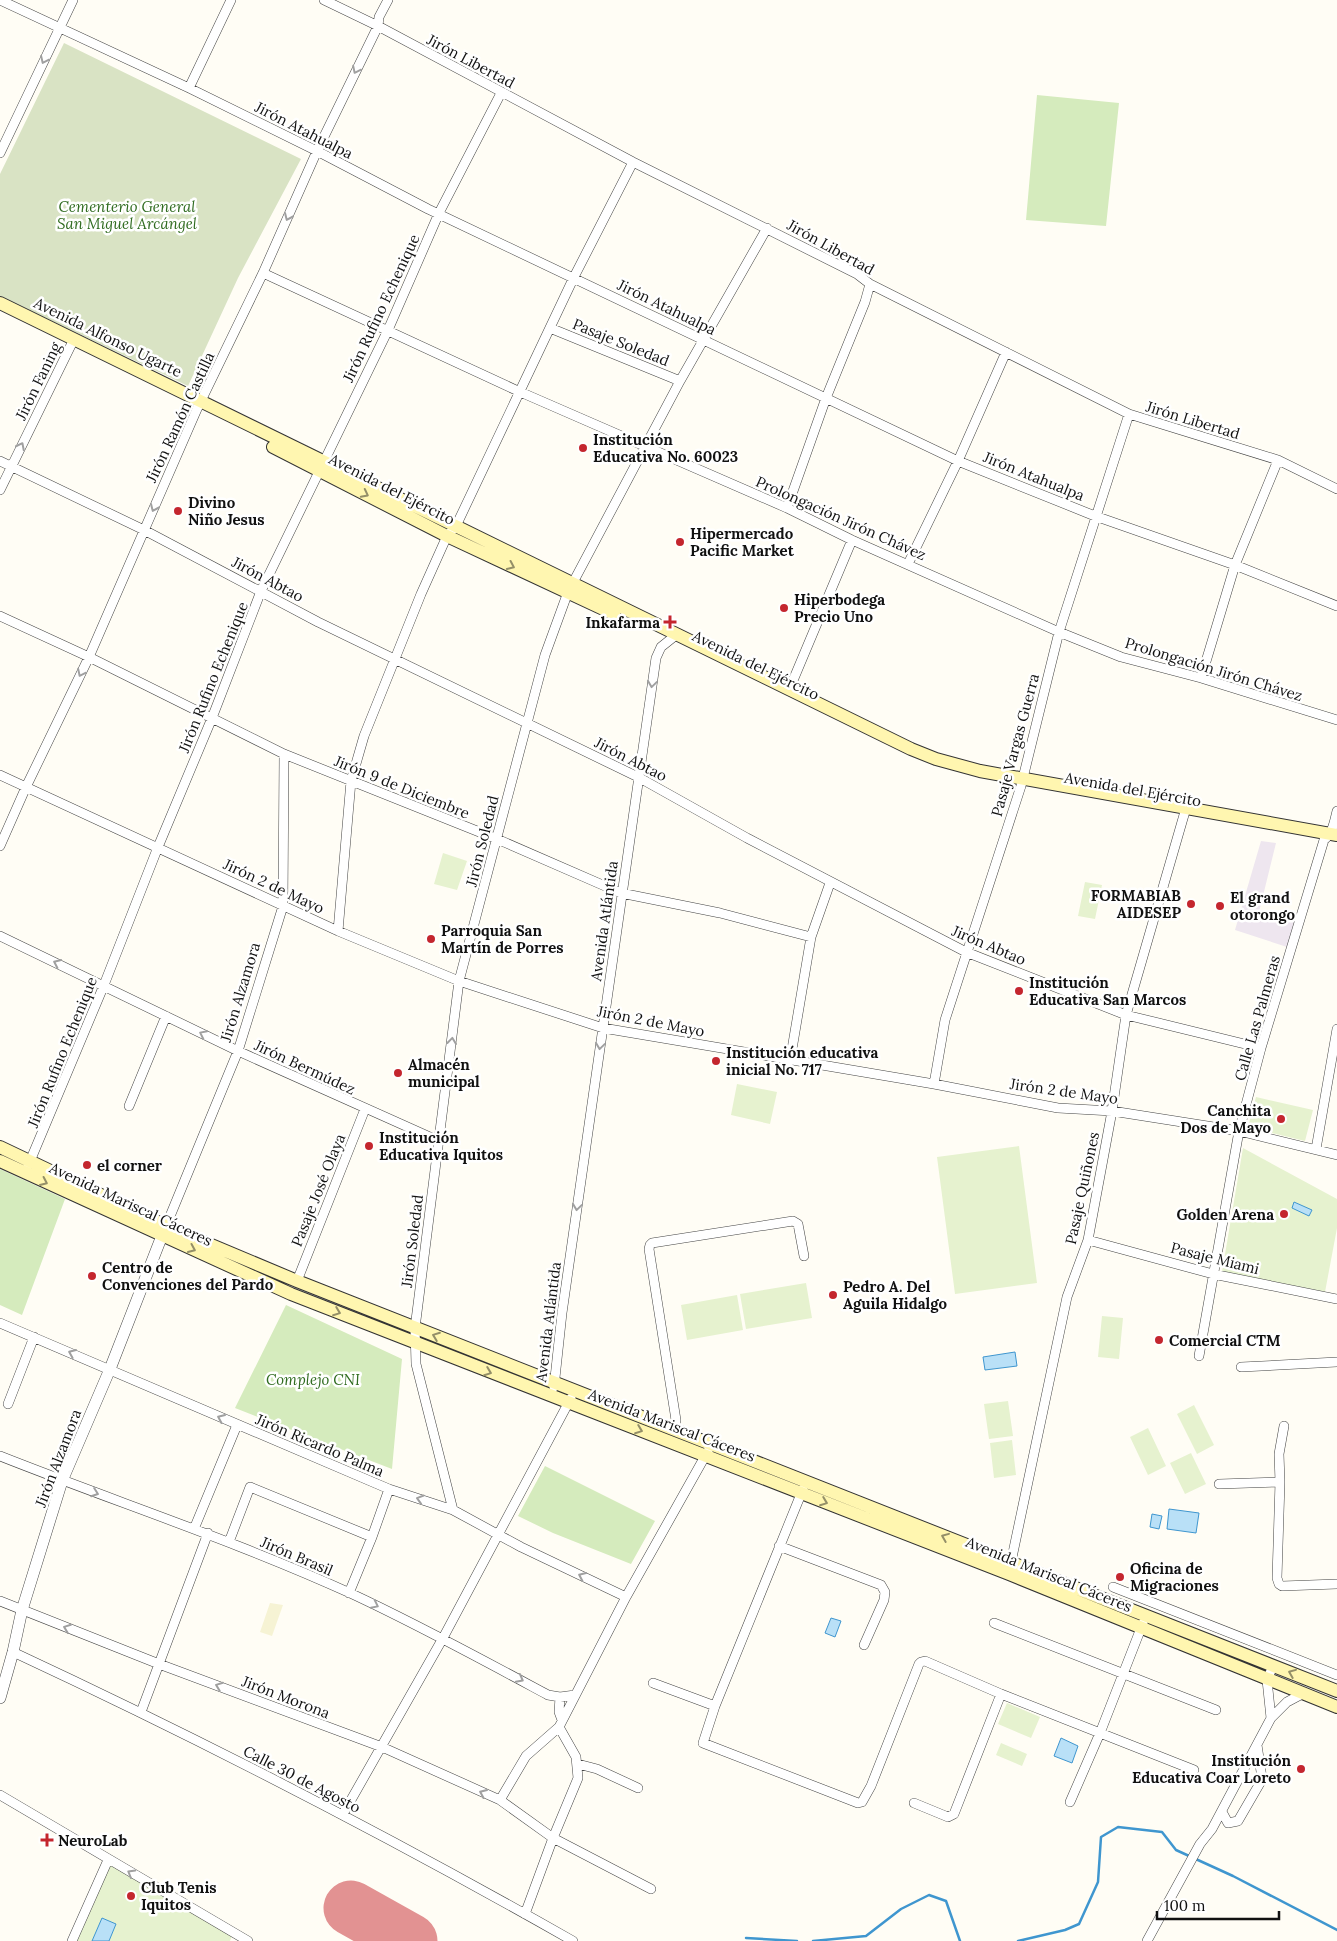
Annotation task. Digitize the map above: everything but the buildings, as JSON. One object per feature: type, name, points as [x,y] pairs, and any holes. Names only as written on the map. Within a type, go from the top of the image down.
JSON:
[{"type":"main road","name":"Avenida Alfonso Ugarte","points":[[0,303],[72,342],[199,405]]},
{"type":"main road","name":"Avenida Alfonso Ugarte","points":[[0,312],[72,342]]},
{"type":"main road","name":"Avenida del Ejército","points":[[199,405],[322,467],[447,536],[571,588]]},
{"type":"main road","name":"Avenida del Ejército","points":[[322,467],[456,526],[571,588],[925,764],[969,776],[1021,782],[1332,838]]},
{"type":"main road","name":"Avenida del Ejército","points":[[768,685],[789,690],[911,749],[936,759],[1021,782]]},
{"type":"main road","name":"Avenida Mariscal Cáceres","points":[[0,1147],[28,1167],[164,1231],[291,1294],[569,1403],[708,1450],[1009,1568],[1146,1616],[1337,1691]]},
{"type":"main road","name":"Avenida Mariscal Cáceres","points":[[0,1161],[28,1167]]},
{"type":"main road","name":"Avenida Mariscal Cáceres","points":[[164,1231],[575,1390],[674,1430],[708,1450]]},
{"type":"main road","name":"Avenida Mariscal Cáceres","points":[[1009,1568],[1141,1629],[1337,1707]]},
{"type":"street","name":"Jirón Atahualpa","points":[[0,0],[189,88],[317,151],[428,209],[958,461],[1095,516],[1234,565],[1337,606]]},
{"type":"street","points":[[1,149],[73,0]]},
{"type":"street","points":[[189,88],[230,0]]},
{"type":"street","name":"Jirón Libertad","points":[[324,0],[378,26],[633,162],[857,274],[870,284],[1129,414],[1278,460],[1337,489]]},
{"type":"street","name":"Jirón Ramón Castilla","points":[[0,846],[89,657],[199,405],[263,273],[317,151],[378,26],[388,0]]},
{"type":"street","name":"Jirón Rufino Echenique","points":[[28,1167],[104,985],[261,591],[388,330],[439,214],[501,93]]},
{"type":"street","points":[[338,931],[351,781],[364,736],[421,594],[447,536],[456,526],[518,392],[633,162]]},
{"type":"street","name":"Jirón Soledad","points":[[453,1510],[416,1364],[415,1328],[459,981],[526,722],[545,656],[571,588],[680,381],[767,228]]},
{"type":"street","name":"Prolongación Jirón Chávez","points":[[263,273],[518,392],[786,508],[852,540],[1060,632],[1121,657],[1201,678],[1337,720]]},
{"type":"street","points":[[786,508],[826,398],[865,302],[870,284]]},
{"type":"street","name":"Pasaje Soledad","points":[[550,328],[680,381]]},
{"type":"street","name":"Jirón Faning","points":[[0,490],[72,342]]},
{"type":"street","points":[[908,564],[958,461],[1006,352]]},
{"type":"street","name":"Pasaje Vargas Guerra","points":[[934,1084],[945,1020],[1021,782],[1060,632],[1095,516],[1129,414]]},
{"type":"street","points":[[1201,678],[1234,565],[1278,460]]},
{"type":"street","name":"Jirón Abtao","points":[[0,461],[144,530],[318,622],[638,777],[830,883],[966,952],[1126,1015],[1261,1048]]},
{"type":"street","points":[[789,690],[852,540]]},
{"type":"street","name":"Jirón 9 de Diciembre","points":[[0,616],[89,657],[284,754],[496,839],[621,893],[720,914],[811,937]]},
{"type":"street","name":"Avenida Atlántida","points":[[552,1396],[621,893],[656,658],[661,647],[673,638]]},
{"type":"street","name":"Jirón Alzamora","points":[[0,1698],[22,1610],[62,1481],[110,1370],[164,1231],[238,1051],[283,906],[284,754]]},
{"type":"street","name":"Jirón 2 de Mayo","points":[[0,775],[338,931],[459,981],[603,1028],[934,1084],[1058,1108],[1112,1111],[1240,1131],[1337,1155]]},
{"type":"street","name":"Pasaje Quiñones","points":[[1009,1568],[1067,1297],[1088,1240],[1112,1111],[1126,1015],[1185,811]]},
{"type":"street","name":"Calle Las Palmeras","points":[[1199,1356],[1240,1131],[1261,1048],[1332,838],[1337,811]]},
{"type":"street","points":[[790,1061],[811,937],[830,883]]},
{"type":"street","name":"Jirón Bermúdez","points":[[0,936],[238,1051],[438,1141]]},
{"type":"street","points":[[129,1106],[166,1016]]},
{"type":"street","points":[[1316,1149],[1337,1029]]},
{"type":"street","name":"Pasaje José Olaya","points":[[297,1281],[365,1109]]},
{"type":"street","points":[[674,1430],[676,1420],[649,1249],[650,1245],[652,1243],[793,1221],[798,1224],[804,1256]]},
{"type":"street","name":"Pasaje Miami","points":[[1088,1240],[1213,1274],[1337,1299]]},
{"type":"street","name":"Jirón Ricardo Palma","points":[[0,1323],[389,1489],[453,1510],[521,1547],[626,1597]]},
{"type":"street","points":[[8,1404],[34,1337]]},
{"type":"street","points":[[1241,1367],[1337,1362]]},
{"type":"street","points":[[343,1814],[443,1638],[575,1390]]},
{"type":"street","points":[[194,1529],[237,1425]]},
{"type":"street","points":[[1284,1426],[1279,1454],[1278,1584],[1282,1586],[1337,1584]]},
{"type":"street","points":[[500,1800],[526,1756],[561,1724],[626,1597],[708,1450]]},
{"type":"street","name":"Jirón Brasil","points":[[0,1456],[62,1481],[208,1533],[349,1592],[443,1638],[548,1695],[560,1698],[575,1696]]},
{"type":"street","points":[[1219,1484],[1280,1482]]},
{"type":"street","points":[[229,1542],[250,1487],[372,1537]]},
{"type":"street","points":[[803,1487],[714,1706],[703,1743],[858,1803],[862,1802],[871,1786],[921,1662],[925,1661],[1001,1694],[1194,1770]]},
{"type":"street","points":[[349,1592],[372,1537],[389,1489]]},
{"type":"street","points":[[141,1712],[208,1533]]},
{"type":"street","points":[[779,1546],[882,1584],[885,1592],[884,1600],[864,1645]]},
{"type":"street","points":[[1113,1587],[1337,1675]]},
{"type":"street","name":"Jirón Morona","points":[[0,1601],[159,1664],[382,1747],[500,1800],[553,1838],[651,1889]]},
{"type":"street","points":[[1070,1802],[1100,1733],[1146,1616]]},
{"type":"street","points":[[994,1623],[1216,1710]]},
{"type":"street","name":"Calle 30 de Agosto","points":[[13,1652],[141,1712],[343,1814],[573,1941]]},
{"type":"street","points":[[1271,1718],[1267,1680],[1273,1666]]},
{"type":"street","points":[[653,1683],[714,1706]]},
{"type":"street","points":[[914,1803],[948,1817],[954,1814],[1001,1694]]},
{"type":"street","points":[[1147,1941],[1200,1844],[1222,1812],[1271,1718],[1287,1702],[1302,1694]]},
{"type":"street","points":[[525,1914],[553,1838],[578,1778],[576,1757],[561,1724],[559,1712],[560,1698]]},
{"type":"street","points":[[1222,1812],[1228,1824],[1238,1821],[1260,1784],[1262,1778],[1257,1744]]},
{"type":"street","points":[[578,1764],[597,1769],[638,1788]]},
{"type":"street","points":[[0,1795],[232,1937],[248,1941]]},
{"type":"street","points":[[72,1941],[108,1860]]},
{"type":"shaded area","points":[[1261,841],[1276,843],[1259,912],[1294,922],[1287,947],[1235,930]]},
{"type":"shaded area","points":[[270,1603],[283,1605],[272,1636],[260,1632]]},
{"type":"green space","name":"Cementerio General San Miguel Arcángel","points":[[64,43],[301,159],[238,278],[188,386],[0,296],[0,174]]},
{"type":"green space","points":[[1037,95],[1119,103],[1106,226],[1026,220]]},
{"type":"green space","points":[[443,853],[467,861],[457,890],[434,884]]},
{"type":"green space","points":[[1085,882],[1102,885],[1095,919],[1078,916]]},
{"type":"green space","points":[[737,1084],[777,1092],[770,1124],[731,1115]]},
{"type":"green space","name":"Canchita Dos de Mayo","points":[[1256,1097],[1313,1110],[1305,1141],[1248,1127]]},
{"type":"green space","points":[[1019,1146],[1037,1283],[955,1294],[937,1157]]},
{"type":"green space","name":"Golden Arena","points":[[1243,1148],[1337,1199],[1337,1228],[1325,1292],[1222,1272]]},
{"type":"green space","name":"el corner","points":[[0,1169],[65,1199],[22,1315],[0,1305]]},
{"type":"green space","points":[[806,1283],[812,1318],[746,1329],[740,1294]]},
{"type":"green space","points":[[737,1295],[743,1330],[687,1340],[681,1305]]},
{"type":"green space","name":"Complejo CNI","points":[[286,1305],[402,1359],[392,1469],[235,1408]]},
{"type":"green space","points":[[1102,1316],[1123,1318],[1119,1359],[1098,1357]]},
{"type":"green space","points":[[1008,1401],[1013,1436],[989,1439],[984,1404]]},
{"type":"green space","points":[[1194,1405],[1214,1445],[1197,1454],[1177,1414]]},
{"type":"green space","points":[[1148,1428],[1166,1466],[1148,1475],[1130,1437]]},
{"type":"green space","points":[[1012,1440],[1016,1475],[994,1478],[990,1443]]},
{"type":"green space","points":[[1191,1453],[1206,1484],[1185,1494],[1170,1463]]},
{"type":"green space","points":[[545,1466],[655,1521],[631,1564],[553,1533],[518,1516]]},
{"type":"green space","points":[[1007,1703],[1040,1717],[1031,1738],[998,1724]]},
{"type":"green space","points":[[1001,1743],[1027,1754],[1022,1766],[996,1755]]},
{"type":"green space","name":"Club Tenis Iquitos","points":[[108,1860],[233,1933],[230,1941],[72,1941]]},
{"type":"water","points":[[1294,1202],[1312,1210],[1309,1216],[1292,1208]]},
{"type":"water","points":[[1015,1352],[1017,1366],[985,1370],[983,1357]]},
{"type":"water","points":[[1169,1509],[1199,1513],[1196,1533],[1167,1529]]},
{"type":"water","points":[[1152,1514],[1162,1516],[1159,1529],[1150,1527]]},
{"type":"water","points":[[831,1618],[841,1621],[835,1637],[825,1633]]},
{"type":"water","points":[[1061,1738],[1078,1746],[1072,1763],[1054,1756]]},
{"type":"water","points":[[102,1918],[116,1924],[109,1941],[92,1941]]},
{"type":"waterway","points":[[1018,1941],[1065,1930],[1079,1924],[1098,1882],[1101,1837],[1118,1827],[1162,1832],[1176,1850],[1233,1876],[1337,1930]]},
{"type":"waterway","points":[[813,1941],[866,1936],[901,1909],[929,1895],[946,1901],[960,1941]]},
{"type":"waterway","points":[[746,1938],[797,1941]]},
{"type":"runway","points":[[351,1908],[410,1941]]},
{"type":"place","name":"Institución Educativa No. 60023","points":[[583,448]]},
{"type":"place","name":"Divino Niño Jesus","points":[[178,511]]},
{"type":"place","name":"Hipermercado Pacific Market","points":[[680,542]]},
{"type":"place","name":"Hiperbodega Precio Uno","points":[[784,608]]},
{"type":"place","name":"Inkafarma","points":[[670,622]]},
{"type":"place","name":"FORMABIAB AIDESEP","points":[[1191,904]]},
{"type":"place","name":"El grand otorongo","points":[[1220,906]]},
{"type":"place","name":"Parroquia San Martín de Porres","points":[[431,939]]},
{"type":"place","name":"Institución Educativa San Marcos","points":[[1019,991]]},
{"type":"place","name":"Institución educativa inicial No. 717","points":[[716,1061]]},
{"type":"place","name":"Almacén municipal","points":[[398,1073]]},
{"type":"place","name":"Canchita Dos de Mayo","points":[[1281,1119]]},
{"type":"place","name":"Institución Educativa Iquitos","points":[[369,1146]]},
{"type":"place","name":"el corner","points":[[87,1165]]},
{"type":"place","name":"Golden Arena","points":[[1284,1214]]},
{"type":"place","name":"Centro de Convenciones del Pardo","points":[[92,1276]]},
{"type":"place","name":"Pedro A. Del Aguila Hidalgo","points":[[833,1295]]},
{"type":"place","name":"Comercial CTM","points":[[1159,1340]]},
{"type":"place","name":"Oficina de Migraciones","points":[[1120,1577]]},
{"type":"place","name":"Institución Educativa Coar Loreto","points":[[1301,1769]]},
{"type":"place","name":"NeuroLab","points":[[47,1840]]},
{"type":"place","name":"Club Tenis Iquitos","points":[[131,1896]]}]
